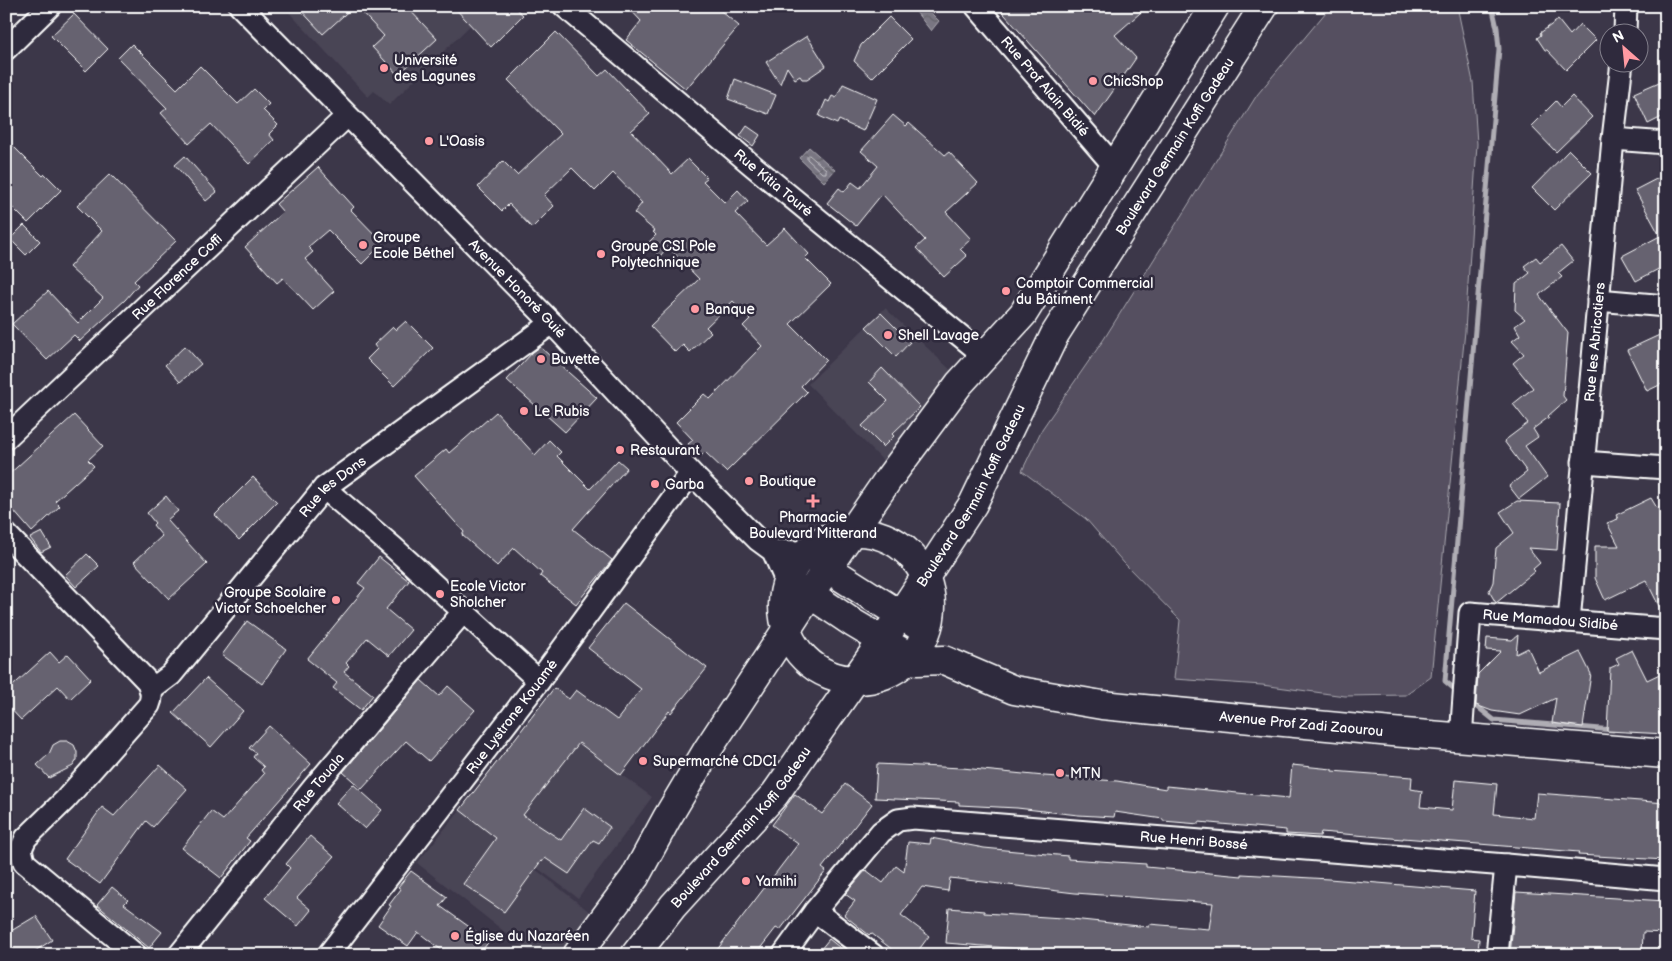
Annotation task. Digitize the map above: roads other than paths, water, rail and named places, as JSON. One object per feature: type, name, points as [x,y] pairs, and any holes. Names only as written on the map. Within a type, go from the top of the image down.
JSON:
[{"type":"main road","points":[[577,955],[635,877],[708,749],[786,629],[887,481],[959,384],[1023,314],[1215,6]]},
{"type":"main road","name":"Boulevard Germain Koffi Gadeau","points":[[635,955],[673,906],[775,794],[901,614],[973,504],[1056,334],[1264,6]]},
{"type":"main road","points":[[853,531],[883,536],[908,551],[926,576],[931,602],[926,631],[921,644],[910,657],[887,673],[873,678],[855,680],[830,675],[810,664],[795,647],[786,629],[782,607],[788,578],[804,555],[814,546],[828,538],[853,531]]},
{"type":"main road","points":[[810,594],[853,623],[917,661],[944,660],[935,637],[827,568]]},
{"type":"main road","name":"Avenue Prof Zadi Zaourou","points":[[944,660],[1014,690],[1102,705],[1461,738],[1666,754]]},
{"type":"street","points":[[6,49],[50,6]]},
{"type":"street","name":"Avenue Honoré Guié","points":[[240,6],[552,323],[691,473],[758,540],[773,552],[783,574],[810,594]]},
{"type":"street","name":"Rue Prof Alain Bidié","points":[[976,6],[1115,167]]},
{"type":"street","points":[[1625,22],[1626,6]]},
{"type":"street","name":"Rue Kitia Touré","points":[[576,10],[767,177],[985,356]]},
{"type":"street","name":"Rue les Abricotiers","points":[[1569,621],[1612,139],[1621,72]]},
{"type":"street","name":"Rue Florence Coffi","points":[[6,438],[347,116]]},
{"type":"street","points":[[1612,139],[1666,143]]},
{"type":"street","points":[[1598,300],[1666,306]]},
{"type":"street","name":"Rue les Dons","points":[[151,690],[171,675],[324,488],[552,323]]},
{"type":"street","points":[[1584,462],[1666,468]]},
{"type":"street","name":"Rue Lystrone Kouamé","points":[[328,955],[539,681],[691,473]]},
{"type":"street","points":[[324,488],[394,548],[539,681]]},
{"type":"street","points":[[6,534],[139,672],[148,682],[151,690],[152,698],[149,705],[65,800],[26,838],[13,854],[136,955]]},
{"type":"street","points":[[773,552],[799,552],[827,568]]},
{"type":"street","name":"Rue Touala","points":[[179,955],[314,787],[463,612]]},
{"type":"street","name":"Rue Mamadou Sidibé","points":[[1461,738],[1470,613],[1666,629]]},
{"type":"street","name":"Rue Henri Bossé","points":[[783,955],[816,911],[881,832],[898,820],[913,818],[1666,879]]},
{"type":"street","points":[[1497,955],[1506,865]]},
{"type":"street","points":[[816,911],[873,955]]},
{"type":"water","points":[[921,6],[924,6],[939,21],[931,31],[916,12]]},
{"type":"water","points":[[809,147],[835,170],[824,182],[799,158]]},
{"type":"waterway","points":[[1458,692],[1445,681],[1499,49],[1492,6]]},
{"type":"waterway","points":[[1469,700],[1494,720],[1613,730]]},
{"type":"place","name":"Université des Lagunes","points":[[384,68]]},
{"type":"place","name":"ChicShop","points":[[1093,81]]},
{"type":"place","name":"L'Oasis","points":[[429,141]]},
{"type":"place","name":"Groupe Ecole Béthel","points":[[363,245]]},
{"type":"place","name":"Groupe CSI Pole Polytechnique","points":[[601,254]]},
{"type":"place","name":"Comptoir Commercial du Bâtiment","points":[[1006,291]]},
{"type":"place","name":"Banque","points":[[695,309]]},
{"type":"place","name":"Shell Lavage","points":[[888,335]]},
{"type":"place","name":"Buvette","points":[[541,359]]},
{"type":"place","name":"Le Rubis","points":[[524,411]]},
{"type":"place","name":"Restaurant","points":[[620,450]]},
{"type":"place","name":"Boutique","points":[[749,481]]},
{"type":"place","name":"Garba","points":[[655,484]]},
{"type":"place","name":"Pharmacie Boulevard Mitterand","points":[[813,501]]},
{"type":"place","name":"Ecole Victor Sholcher","points":[[440,594]]},
{"type":"place","name":"Groupe Scolaire Victor Schoelcher","points":[[336,600]]},
{"type":"place","name":"Supermarché CDCI","points":[[643,761]]},
{"type":"place","name":"MTN","points":[[1060,773]]},
{"type":"place","name":"Yamihi","points":[[746,881]]},
{"type":"place","name":"Église du Nazaréen","points":[[455,936]]}]
